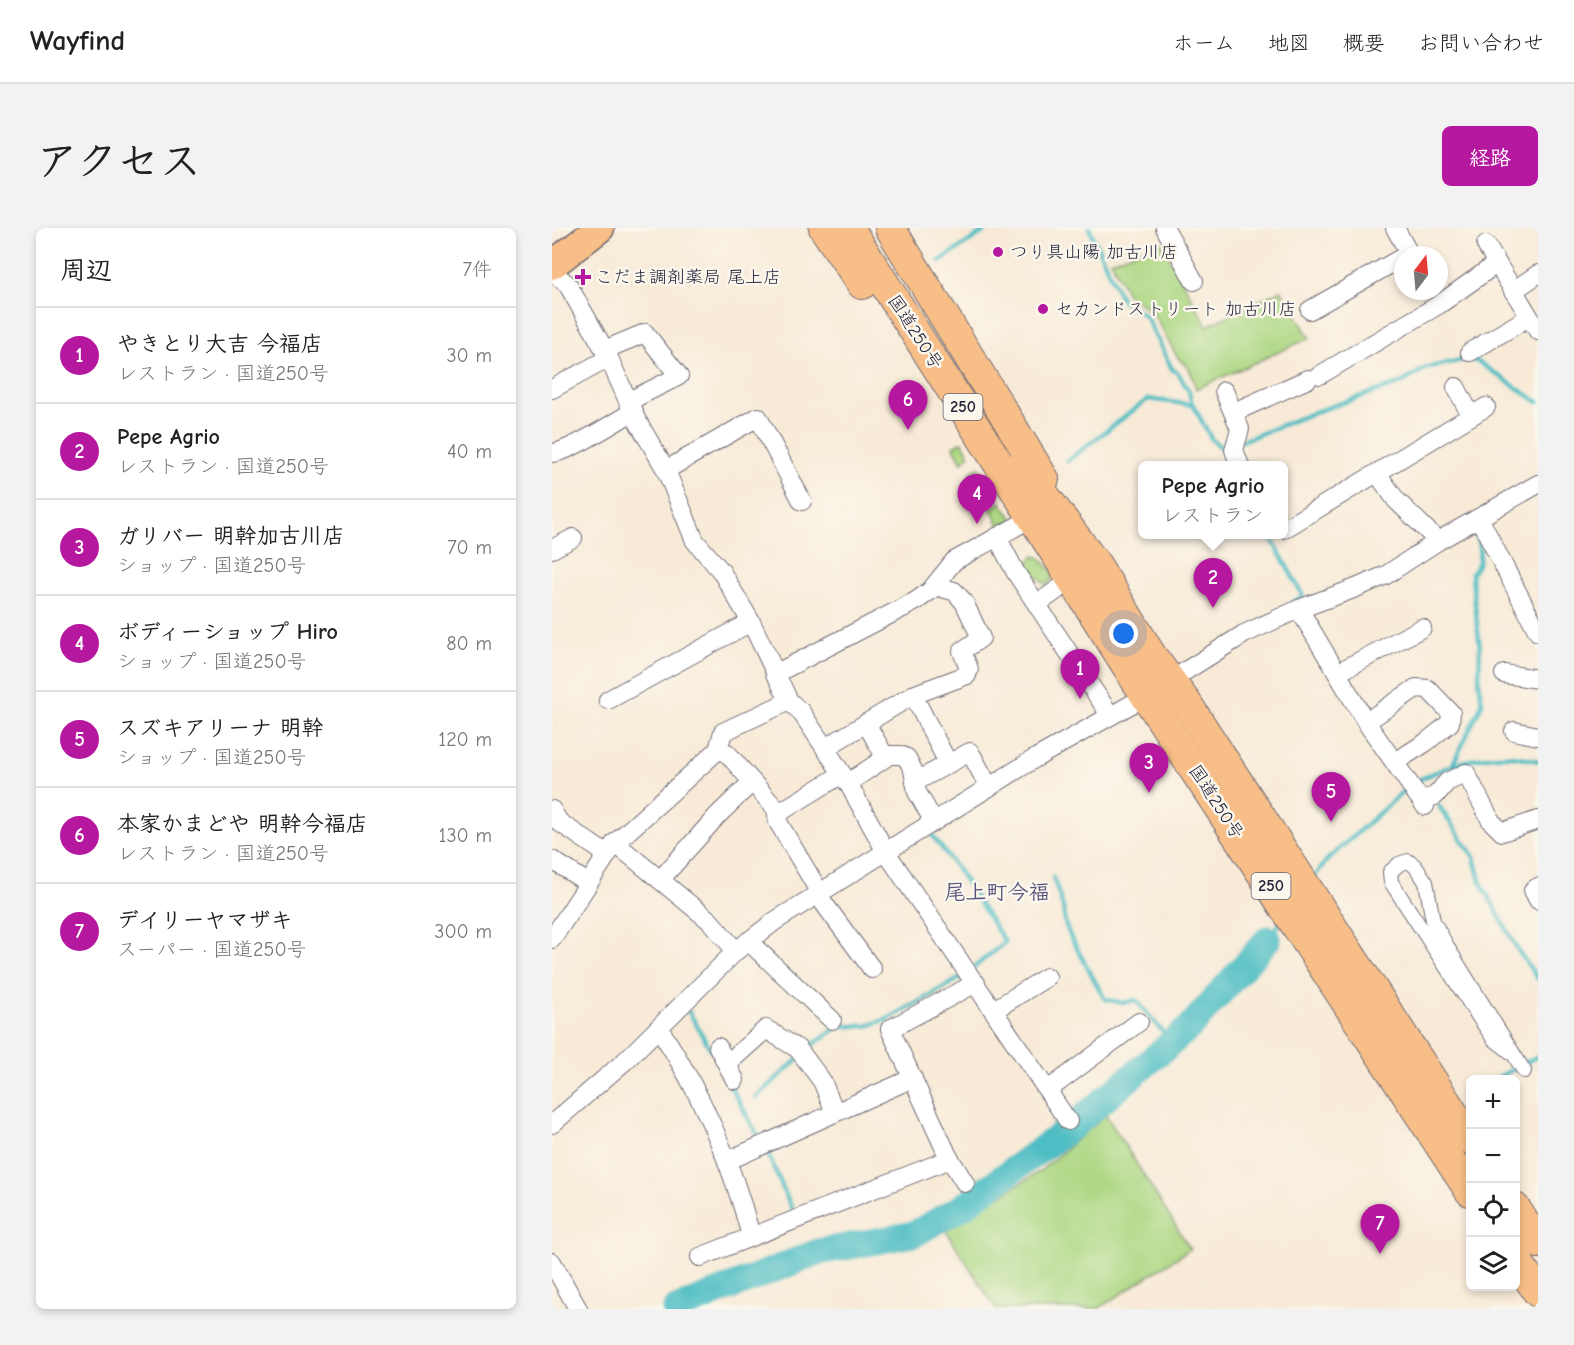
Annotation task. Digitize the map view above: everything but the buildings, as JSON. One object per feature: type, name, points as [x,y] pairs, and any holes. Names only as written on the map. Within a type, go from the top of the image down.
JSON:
[{"type":"highway","name":"250","points":[[824,228],[961,431],[1028,520],[1085,573]]},
{"type":"highway","name":"250","points":[[890,228],[1085,573]]},
{"type":"highway","name":"国道250号","points":[[858,230],[1085,573],[1466,1185]]},
{"type":"highway","name":"国道250号","points":[[1158,688],[1466,1133]]},
{"type":"highway","points":[[1520,1216],[1538,1243]]},
{"type":"highway","points":[[1520,1265],[1538,1292]]},
{"type":"main road","points":[[552,265],[600,228]]},
{"type":"street","points":[[1165,228],[1194,281]]},
{"type":"street","points":[[1395,228],[1403,246]]},
{"type":"street","points":[[1470,352],[1533,324],[1486,245]]},
{"type":"street","points":[[1310,310],[1333,291],[1394,261]]},
{"type":"street","points":[[1448,290],[1496,264]]},
{"type":"street","points":[[552,271],[568,285],[607,354],[631,406],[666,470],[695,541],[721,571],[751,622],[789,702],[801,712],[825,748],[886,852],[1068,1121]]},
{"type":"street","points":[[1513,291],[1538,274]]},
{"type":"street","points":[[1234,412],[1314,377],[1431,300]]},
{"type":"street","points":[[552,389],[645,333],[679,376],[580,442],[557,453],[552,453]]},
{"type":"street","points":[[1288,527],[1479,412],[1456,387]]},
{"type":"street","points":[[1224,392],[1240,429],[1234,450],[1238,461]]},
{"type":"street","points":[[666,470],[758,417],[795,468],[802,501]]},
{"type":"street","points":[[1377,472],[1396,500],[1438,541]]},
{"type":"street","points":[[552,1124],[625,1061],[742,946],[775,921],[1244,634],[1299,609],[1386,575],[1438,541],[1537,486]]},
{"type":"street","points":[[1479,518],[1538,632]]},
{"type":"street","points":[[775,674],[916,601],[934,586],[954,561],[1028,520]]},
{"type":"street","points":[[997,537],[1016,573],[1110,715]]},
{"type":"street","points":[[552,548],[573,538]]},
{"type":"street","points":[[1037,604],[1085,573]]},
{"type":"street","points":[[825,748],[913,695],[968,675],[969,669],[962,651],[981,638],[964,602],[954,591],[934,586]]},
{"type":"street","points":[[1299,609],[1366,722],[1417,794],[1435,796],[1447,782],[1467,773],[1491,821],[1502,832],[1538,820]]},
{"type":"street","points":[[608,700],[635,693],[685,665],[751,622]]},
{"type":"street","points":[[1337,673],[1422,628]]},
{"type":"street","points":[[1504,674],[1538,679]]},
{"type":"street","points":[[1366,722],[1416,688],[1428,689],[1451,712],[1450,723],[1425,743],[1395,762]]},
{"type":"street","points":[[913,695],[948,763]]},
{"type":"street","points":[[552,939],[611,849],[718,750],[723,732],[789,702]]},
{"type":"street","points":[[777,814],[885,758],[866,723]]},
{"type":"street","points":[[1514,731],[1538,736]]},
{"type":"street","points":[[718,750],[727,753],[776,809],[778,822],[818,894],[872,969]]},
{"type":"street","points":[[915,782],[970,752],[989,788]]},
{"type":"street","points":[[884,755],[900,755],[907,758],[913,770],[917,792],[934,822]]},
{"type":"street","points":[[660,880],[717,816],[752,782]]},
{"type":"street","points":[[554,818],[611,849],[660,880],[832,1020]]},
{"type":"street","points":[[552,860],[588,883]]},
{"type":"street","points":[[1512,1053],[1494,1039],[1391,882],[1390,872],[1399,864],[1408,861],[1415,866],[1426,882],[1433,921],[1524,1071]]},
{"type":"street","points":[[1538,886],[1533,890],[1538,900]]},
{"type":"street","points":[[994,1010],[1047,977]]},
{"type":"street","points":[[965,1183],[948,1156],[890,1029],[976,983]]},
{"type":"street","points":[[1048,1090],[1139,1022]]},
{"type":"street","points":[[659,1028],[681,1062],[727,1161],[751,1236]]},
{"type":"street","points":[[727,1064],[766,1029],[798,1049],[822,1082],[835,1112]]},
{"type":"street","points":[[727,1161],[913,1078]]},
{"type":"street","points":[[700,1257],[945,1161],[948,1156]]},
{"type":"street","points":[[552,1262],[572,1307]]},
{"type":"green space","points":[[1161,242],[1207,326],[1281,290],[1310,338],[1196,389],[1190,370],[1178,358],[1152,312],[1127,294],[1111,261]]},
{"type":"green space","points":[[960,442],[970,455],[962,462],[953,446]]},
{"type":"green space","points":[[977,468],[995,491],[984,501],[970,473]]},
{"type":"green space","points":[[1000,502],[1013,519],[1001,529],[991,509]]},
{"type":"green space","points":[[1034,556],[1040,558],[1053,573],[1052,580],[1046,585],[1025,566]]},
{"type":"green space","points":[[1106,1115],[1190,1249],[1098,1309],[996,1309],[945,1229],[1039,1172]]},
{"type":"waterway","points":[[940,261],[989,228]]},
{"type":"waterway","points":[[1089,228],[1120,297],[1146,317],[1172,369],[1178,373],[1189,391],[1191,401],[1212,440],[1227,452]]},
{"type":"waterway","points":[[1242,441],[1315,412],[1401,383],[1426,368],[1466,359],[1477,361],[1538,402]]},
{"type":"waterway","points":[[1067,461],[1148,399],[1193,405]]},
{"type":"waterway","points":[[1452,766],[1482,704],[1479,680],[1480,648],[1472,579],[1472,573],[1480,558],[1476,529]]},
{"type":"waterway","points":[[1272,539],[1303,596],[1291,603]]},
{"type":"waterway","points":[[1414,782],[1473,759],[1513,756],[1538,761]]},
{"type":"waterway","points":[[1313,879],[1327,860],[1408,787]]},
{"type":"waterway","points":[[1439,806],[1474,857],[1480,881],[1519,952],[1538,979]]},
{"type":"waterway","points":[[930,832],[1005,942],[972,969]]},
{"type":"waterway","points":[[1053,877],[1070,936],[1105,999],[1123,1003],[1136,1000],[1172,1043]]},
{"type":"waterway","points":[[1268,939],[1281,922]]},
{"type":"waterway","points":[[676,1309],[818,1252],[914,1234],[962,1207],[1073,1126],[1190,1027],[1268,939]]},
{"type":"waterway","points":[[811,1046],[840,1026],[867,1026],[888,1019],[964,976]]},
{"type":"waterway","points":[[689,1012],[712,1052]]},
{"type":"waterway","points":[[1502,1075],[1538,1056]]},
{"type":"waterway","points":[[756,1097],[797,1060]]},
{"type":"waterway","points":[[730,1085],[759,1138]]},
{"type":"waterway","points":[[767,1152],[792,1209]]},
{"type":"place","name":"つり具山陽 加古川店","points":[[998,252]]},
{"type":"place","name":"こだま調剤薬局 尾上店","points":[[583,277]]},
{"type":"place","name":"セカンドストリート 加古川店","points":[[1043,309]]},
{"type":"place","name":"本家かまどや 明幹今福店","points":[[908,430]]},
{"type":"place","name":"ボディーショップ Hiro","points":[[977,524]]},
{"type":"place","name":"Pepe Agrio","points":[[1213,608]]},
{"type":"place","name":"やきとり大吉 今福店","points":[[1080,699]]},
{"type":"place","name":"ガリバー 明幹加古川店","points":[[1149,793]]},
{"type":"place","name":"スズキアリーナ 明幹","points":[[1331,822]]},
{"type":"place","name":"デイリーヤマザキ","points":[[1380,1254]]},
{"type":"district","name":"尾上町今福","points":[[997,892]]}]
